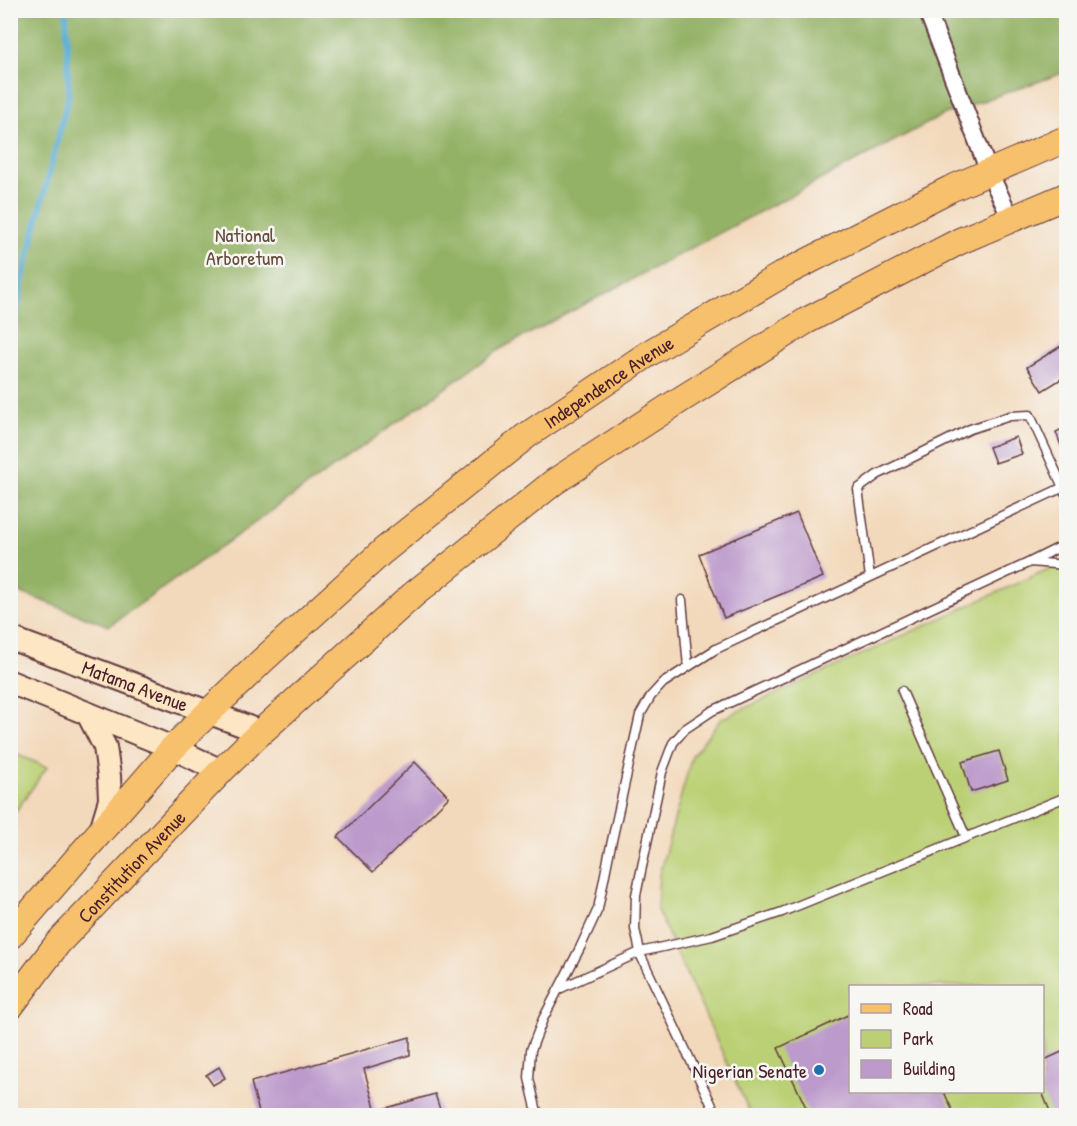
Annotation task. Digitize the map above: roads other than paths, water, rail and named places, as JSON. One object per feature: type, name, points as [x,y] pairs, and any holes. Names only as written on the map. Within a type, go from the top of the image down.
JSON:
[{"type":"main road","name":"Independence Avenue","points":[[209,712],[383,551],[526,436],[651,352],[785,273],[950,189],[1066,139]]},
{"type":"main road","points":[[261,732],[414,594],[554,482],[806,321],[960,241],[1066,196]]},
{"type":"main road","name":"Matama Avenue","points":[[10,638],[261,732]]},
{"type":"main road","points":[[10,682],[173,748],[221,771]]},
{"type":"main road","points":[[10,936],[173,748],[209,712]]},
{"type":"main road","points":[[88,714],[105,747],[109,776],[110,800],[101,832]]},
{"type":"main road","name":"Constitution Avenue","points":[[10,1007],[58,943],[261,732]]},
{"type":"street","points":[[927,10],[989,172],[1011,219]]},
{"type":"lane","points":[[539,1116],[529,1078],[531,1050],[543,1019],[598,909],[640,715],[651,696],[663,683],[716,649],[1065,489],[1030,415],[1010,416],[970,429],[877,475],[858,489],[870,577]]},
{"type":"lane","points":[[717,1116],[640,952],[635,929],[636,895],[662,772],[673,743],[685,729],[712,711],[1066,544]]},
{"type":"lane","points":[[1030,562],[1066,565]]},
{"type":"lane","points":[[682,600],[688,667]]},
{"type":"lane","points":[[902,691],[966,837]]},
{"type":"lane","points":[[558,989],[640,952],[712,936],[782,912],[1066,797]]},
{"type":"waterway","points":[[10,348],[24,274],[69,94],[66,10]]},
{"type":"place","name":"Nigerian Senate","points":[[819,1070]]},
{"type":"park label","name":"National Arboretum","points":[[245,246]]}]
